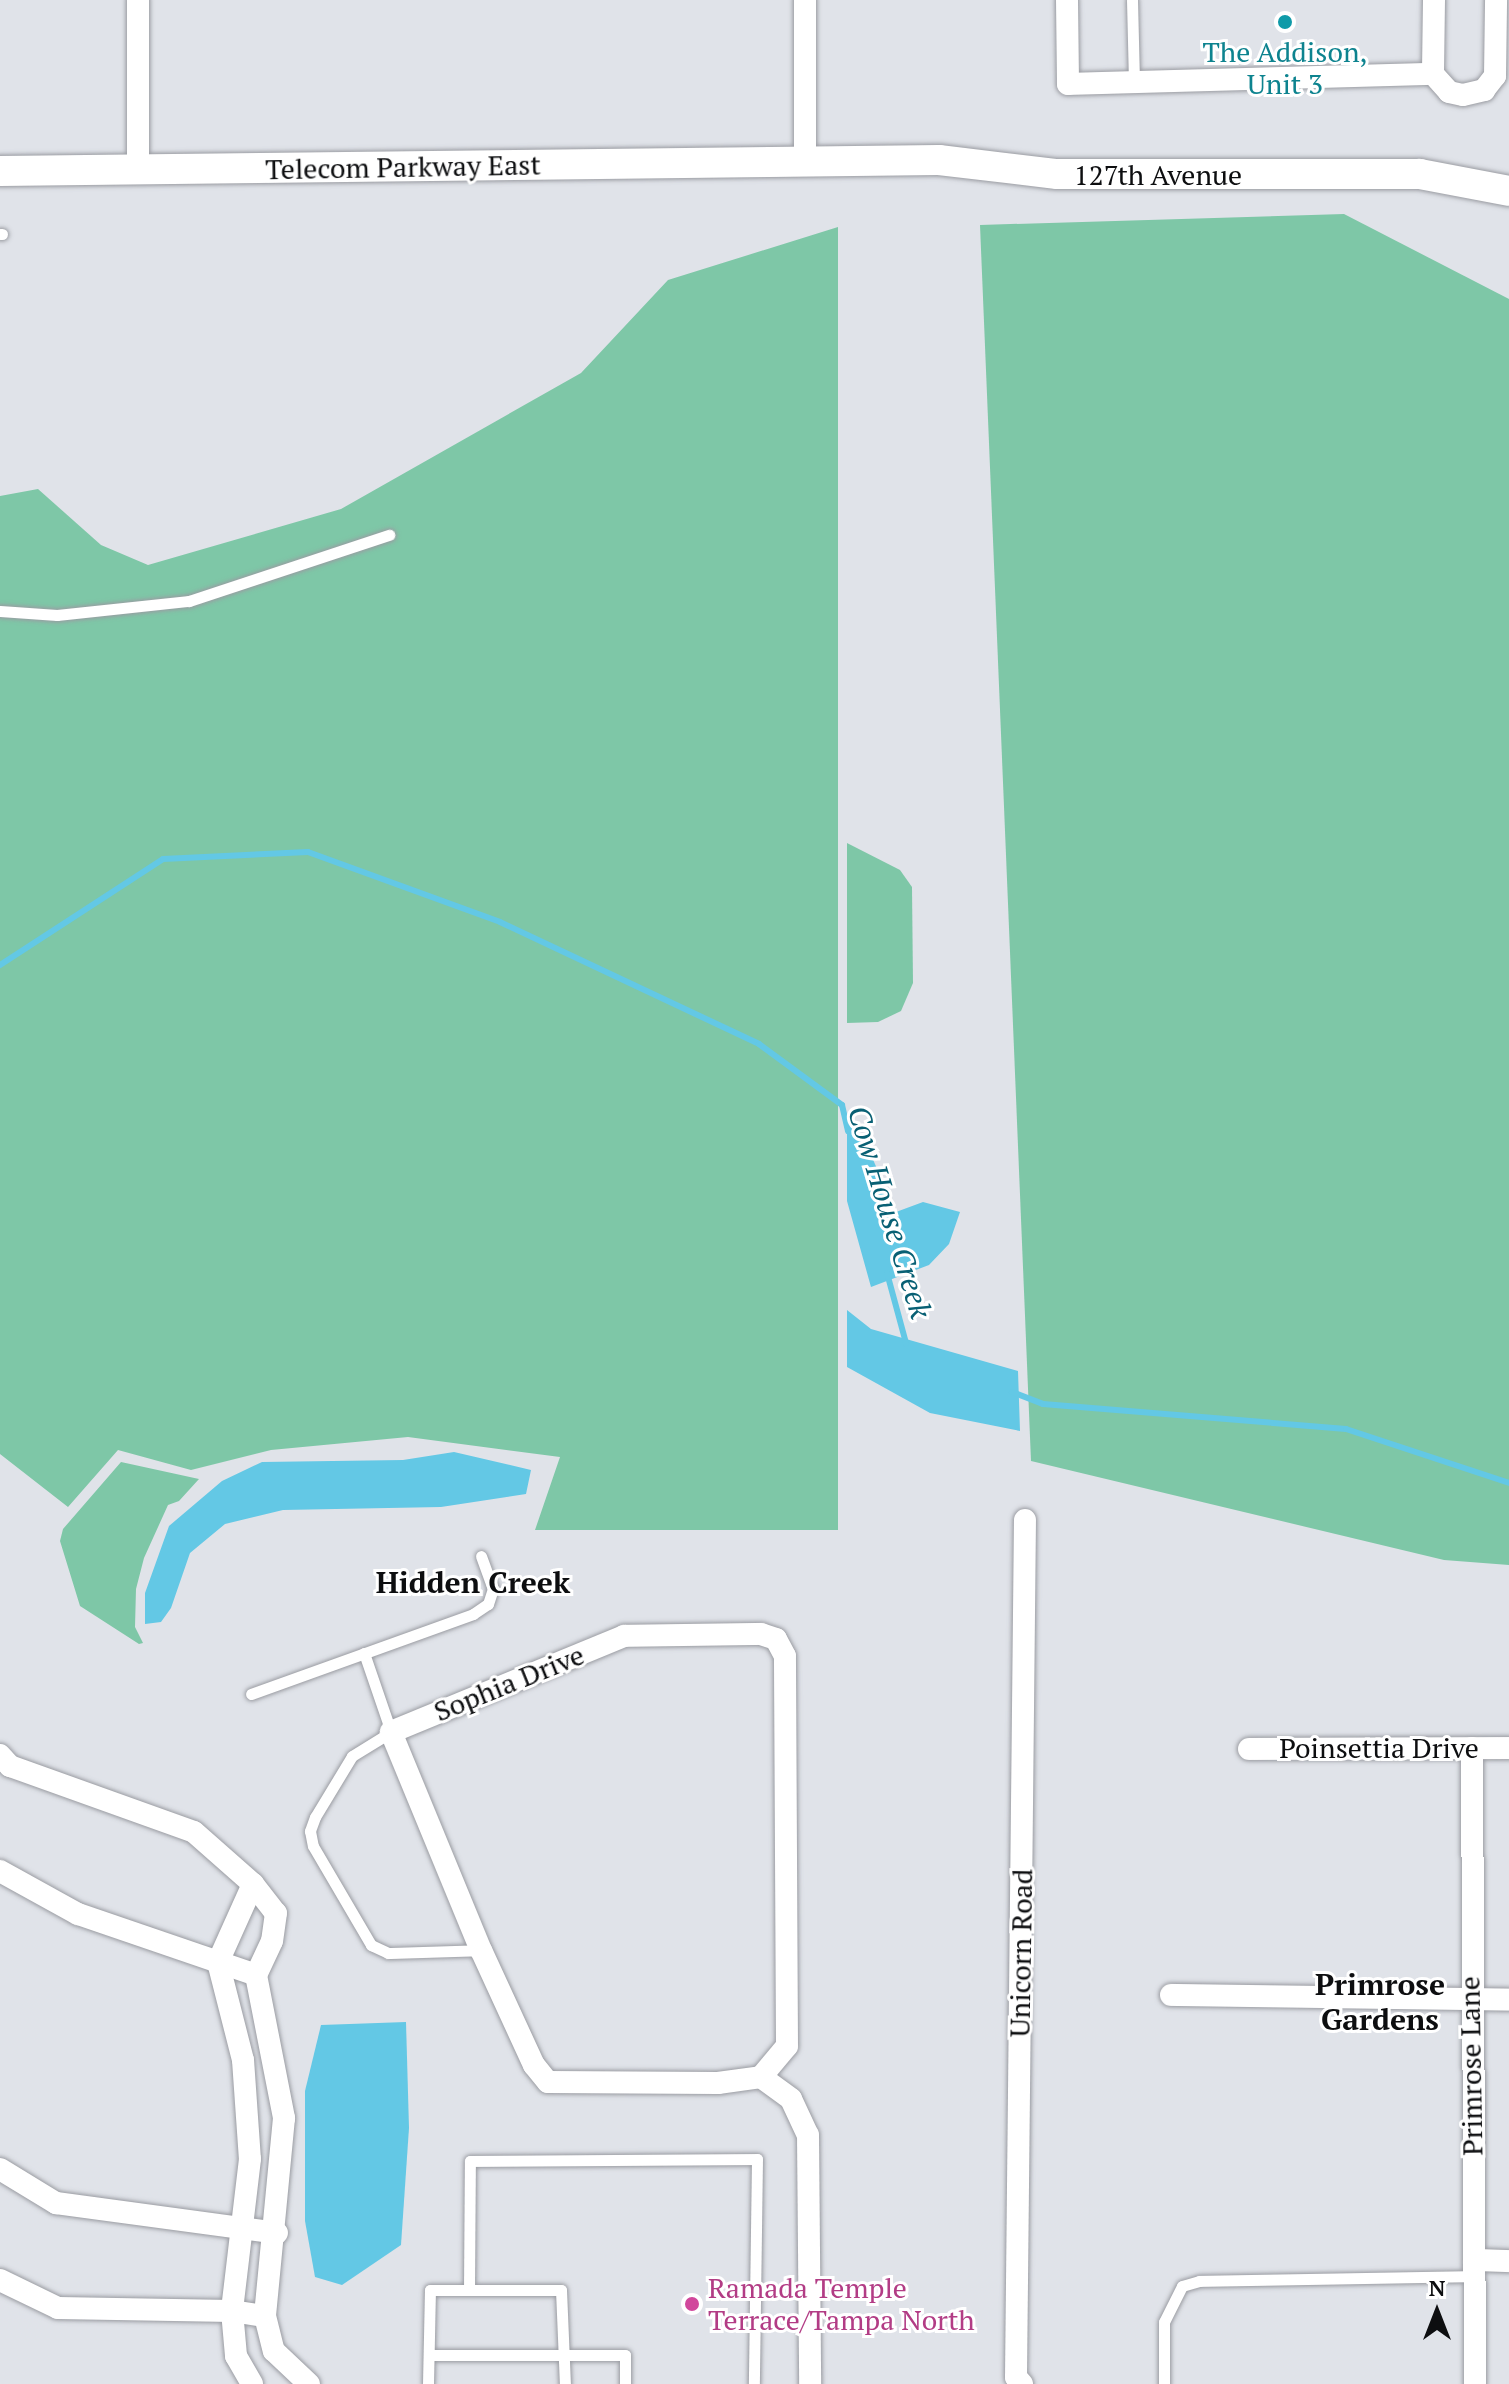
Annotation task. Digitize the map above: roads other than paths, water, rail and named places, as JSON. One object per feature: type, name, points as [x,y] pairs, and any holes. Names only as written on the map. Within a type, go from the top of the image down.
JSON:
[{"type":"street","points":[[138,0],[138,171]]},
{"type":"street","points":[[805,0],[805,162]]},
{"type":"street","points":[[1067,0],[1068,84],[1433,74]]},
{"type":"street","points":[[1434,0],[1433,74],[1449,92],[1463,95],[1491,84],[1496,0]]},
{"type":"street","name":"127th Avenue","points":[[805,162],[939,160],[1098,175],[1420,174],[1509,191]]},
{"type":"street","name":"Telecom Parkway East","points":[[0,171],[805,162]]},
{"type":"street","name":"Unicorn Road","points":[[1022,2384],[1016,2377],[1025,1520]]},
{"type":"street","name":"Sophia Drive","points":[[391,1732],[624,1636],[761,1634],[776,1639],[785,1656],[787,2046],[761,2077]]},
{"type":"street","points":[[391,1732],[481,1950],[534,2065],[548,2082],[718,2083],[761,2077],[791,2099],[808,2135],[810,2384]]},
{"type":"street","name":"Primrose Lane","points":[[1472,1748],[1470,2000],[1475,2384]]},
{"type":"street","name":"Poinsettia Drive","points":[[1249,1749],[1509,1748]]},
{"type":"street","points":[[0,1755],[10,1766],[194,1832],[253,1884],[276,1913],[272,1941],[256,1975],[284,2118],[277,2233],[265,2316],[274,2351],[309,2384]]},
{"type":"street","points":[[0,1871],[78,1914],[256,1975]]},
{"type":"street","points":[[252,2384],[236,2356],[232,2311],[250,2159],[243,2060],[218,1962],[253,1884]]},
{"type":"street","points":[[1171,1995],[1509,2000]]},
{"type":"street","points":[[243,2060],[274,2055]]},
{"type":"street","points":[[0,2169],[56,2203],[277,2233]]},
{"type":"street","points":[[1474,2268],[1509,2261]]},
{"type":"street","points":[[0,2280],[58,2308],[232,2311],[265,2316]]},
{"type":"lane","points":[[1132,0],[1134,83]]},
{"type":"lane","points":[[0,611],[57,615],[189,601],[389,535]]},
{"type":"lane","points":[[251,1694],[488,1604],[493,1589],[481,1556]]},
{"type":"lane","points":[[364,1653],[391,1732],[352,1756],[315,1817],[310,1831],[313,1846],[371,1945],[388,1953],[481,1950]]},
{"type":"lane","points":[[469,2290],[470,2161],[757,2159],[754,2384]]},
{"type":"lane","points":[[1164,2384],[1164,2322],[1182,2286],[1199,2281],[1474,2268]]},
{"type":"lane","points":[[428,2384],[430,2290],[561,2290],[565,2384]]},
{"type":"lane","points":[[429,2355],[625,2355],[625,2384]]},
{"type":"water","points":[[847,1116],[864,1139],[896,1212],[923,1202],[960,1212],[949,1244],[929,1265],[871,1287],[847,1201]]},
{"type":"water","points":[[847,1310],[871,1329],[1018,1371],[1020,1431],[930,1413],[847,1367]]},
{"type":"water","points":[[454,1452],[531,1470],[526,1494],[441,1507],[283,1510],[225,1524],[190,1553],[171,1608],[161,1622],[145,1624],[145,1593],[169,1526],[222,1481],[262,1462],[403,1460]]},
{"type":"water","points":[[406,2022],[409,2128],[401,2245],[342,2285],[315,2277],[305,2221],[305,2091],[321,2025]]},
{"type":"waterway","name":"Cow House Creek","points":[[0,965],[163,859],[308,852],[500,922],[759,1044],[842,1105],[848,1131]]},
{"type":"waterway","name":"Cow House Creek","points":[[887,1273],[906,1343]]},
{"type":"waterway","name":"Cow House Creek","points":[[1012,1392],[1043,1404],[1346,1429],[1509,1483]]},
{"type":"place","name":"The Addison, Unit 3","points":[[1285,22]]},
{"type":"place","name":"Ramada Temple Terrace/Tampa North","points":[[692,2304]]},
{"type":"district","name":"Hidden Creek","points":[[473,1582]]},
{"type":"district","name":"Primrose Gardens","points":[[1380,2001]]}]
